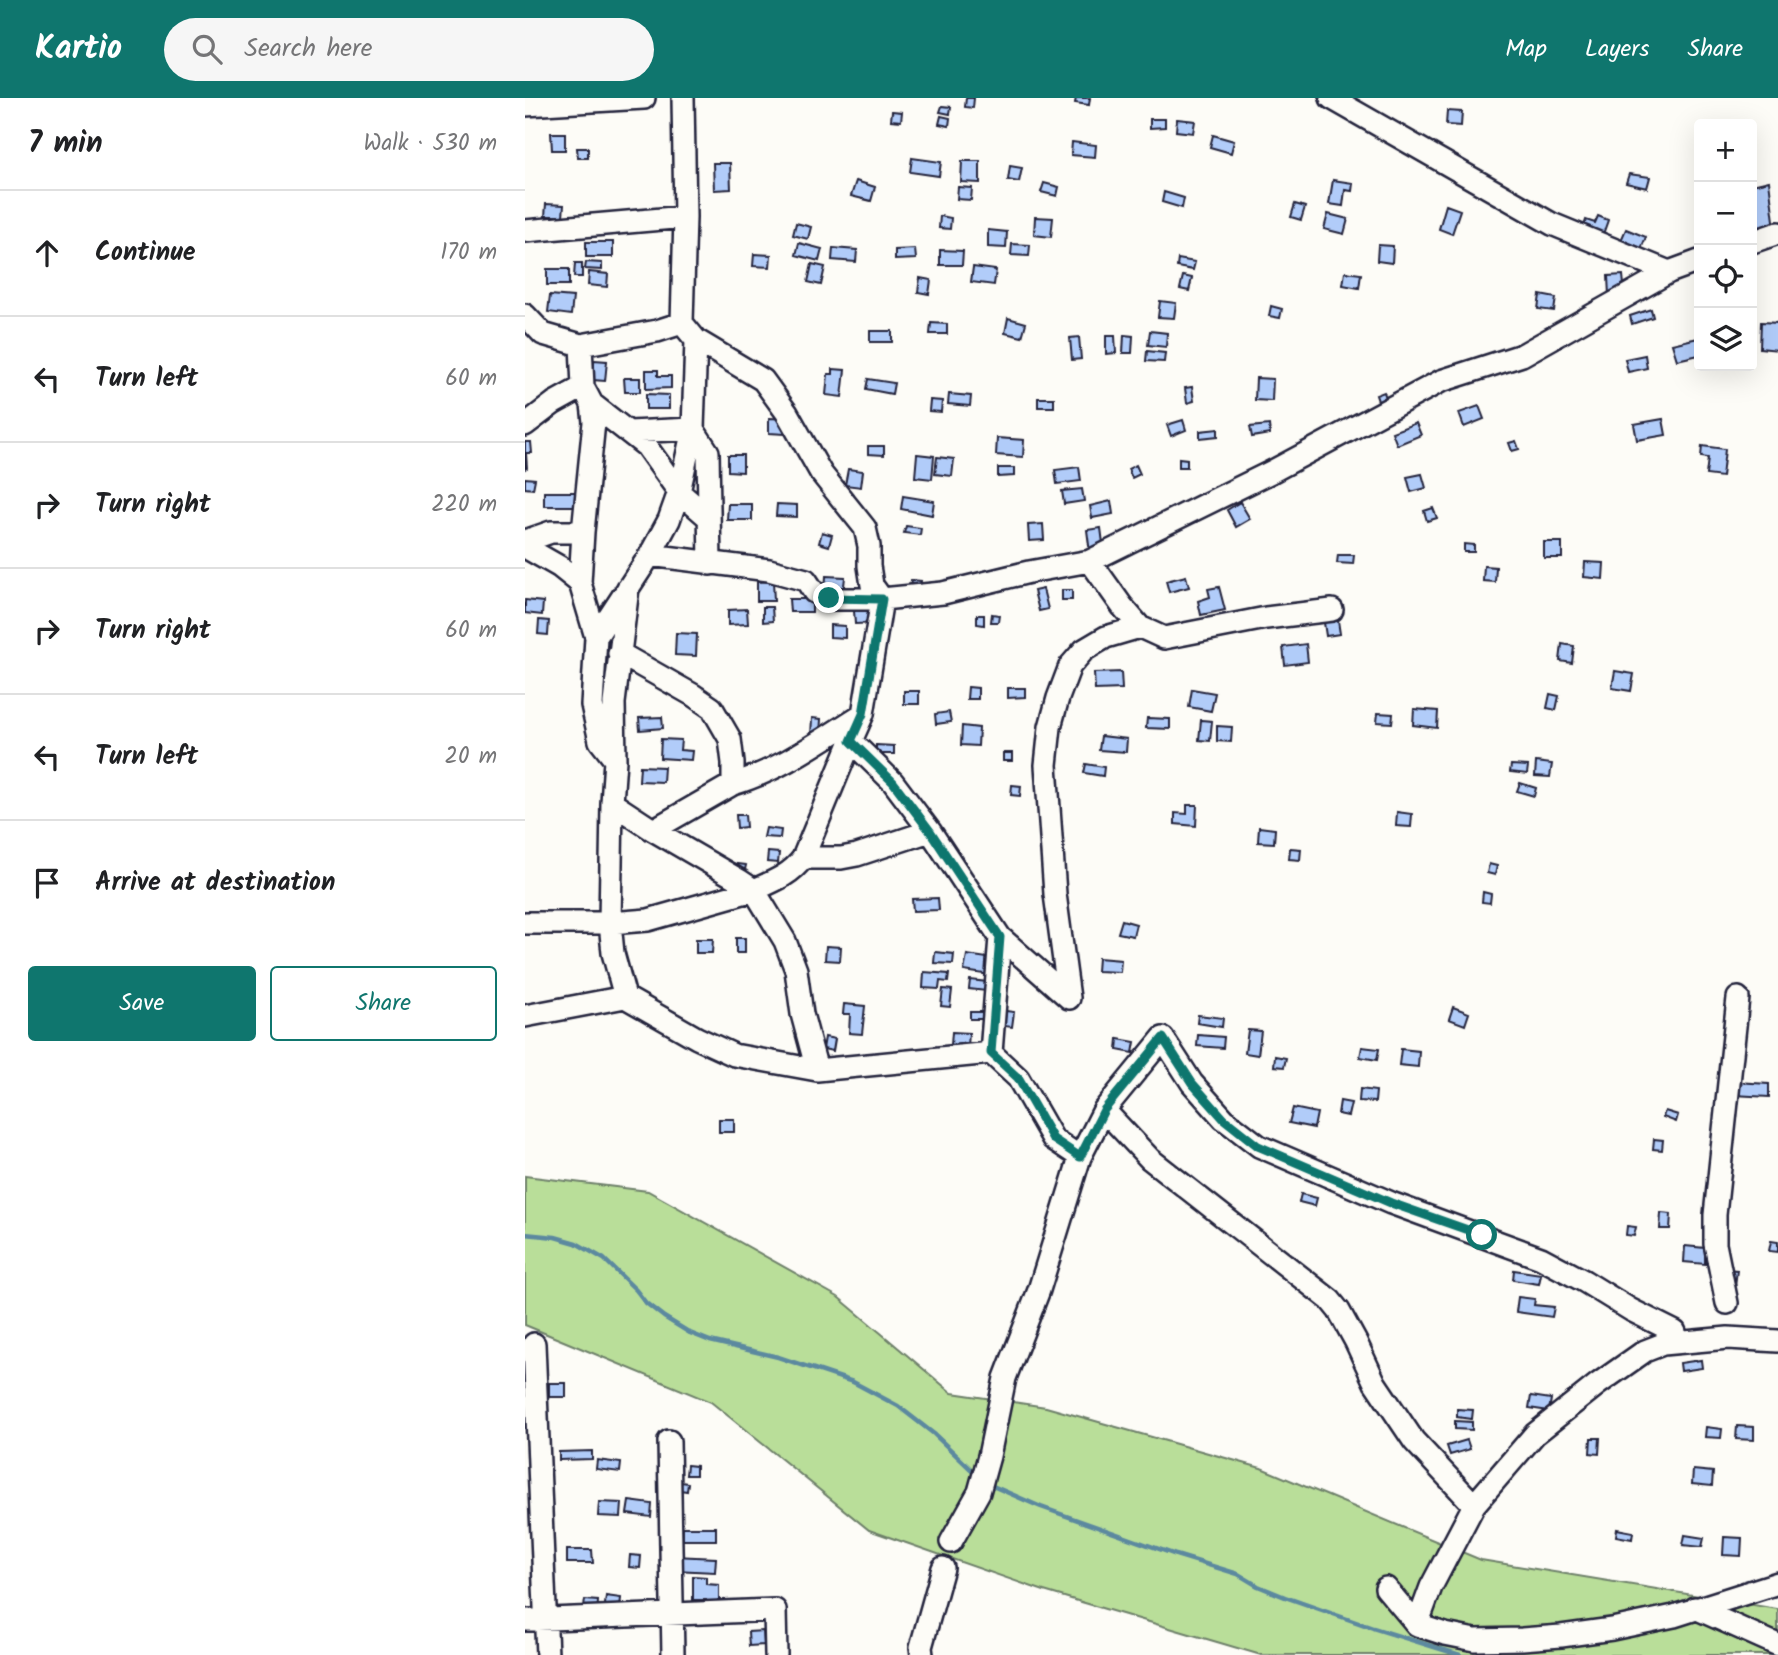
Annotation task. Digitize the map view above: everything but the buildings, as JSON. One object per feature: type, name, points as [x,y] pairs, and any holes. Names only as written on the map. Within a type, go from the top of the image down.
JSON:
[{"type":"street","points":[[525,105],[644,98]]},
{"type":"street","points":[[525,923],[648,920],[754,890],[777,880],[796,868],[803,858],[863,714],[882,599],[872,585],[865,528],[821,473],[787,412],[763,380],[696,340],[682,323],[685,217],[683,98]]},
{"type":"street","points":[[1331,98],[1552,224],[1668,272]]},
{"type":"street","points":[[525,230],[685,217]]},
{"type":"street","points":[[1757,240],[1778,233]]},
{"type":"street","points":[[650,555],[769,570],[806,580],[814,592],[829,598],[882,599],[943,593],[1029,572],[1090,561],[1271,472],[1441,381],[1522,355],[1668,272],[1694,263]]},
{"type":"street","points":[[525,315],[543,334],[581,345],[657,331],[682,323]]},
{"type":"street","points":[[596,637],[650,555],[669,520],[679,492],[693,429],[696,340]]},
{"type":"street","points":[[581,345],[587,395],[594,422],[580,583],[596,637],[592,705],[600,741],[615,760]]},
{"type":"street","points":[[525,425],[554,403],[587,395]]},
{"type":"street","points":[[587,395],[646,446],[679,492],[709,518]]},
{"type":"street","points":[[629,432],[693,429]]},
{"type":"street","points":[[693,429],[708,452],[710,564]]},
{"type":"street","points":[[525,541],[551,532],[583,532]]},
{"type":"street","points":[[525,547],[560,567],[580,583]]},
{"type":"street","points":[[1090,561],[1140,627],[1164,638],[1266,618],[1332,610]]},
{"type":"street","points":[[625,998],[613,953],[610,923],[614,703],[628,587]]},
{"type":"street","points":[[851,741],[893,782],[930,831],[1000,937],[1069,998],[1055,894],[1050,826],[1046,765],[1051,727],[1070,666],[1084,650],[1106,637],[1140,627]]},
{"type":"street","points":[[619,653],[712,708],[730,738],[733,784]]},
{"type":"street","points":[[653,830],[733,784],[788,761],[863,714]]},
{"type":"street","points":[[612,803],[754,890],[785,941],[796,970],[802,1014],[817,1070]]},
{"type":"street","points":[[803,858],[841,858],[857,855],[930,831]]},
{"type":"street","points":[[991,1053],[1000,937]]},
{"type":"street","points":[[525,1016],[625,998],[734,1055],[817,1070],[991,1053],[1018,1078],[1053,1139],[1080,1157]]},
{"type":"street","points":[[1727,1303],[1714,1233],[1738,998]]},
{"type":"street","points":[[951,1542],[979,1492],[1005,1378],[1039,1290],[1080,1157],[1104,1110],[1163,1038],[1192,1083],[1224,1119],[1258,1146],[1391,1203],[1541,1258],[1675,1332]]},
{"type":"street","points":[[1104,1110],[1150,1159],[1330,1300],[1356,1342],[1375,1383],[1414,1441],[1474,1505]]},
{"type":"street","points":[[1417,1625],[1431,1587],[1474,1505],[1535,1434],[1598,1384],[1645,1351],[1663,1344],[1728,1338],[1778,1340]]},
{"type":"street","points":[[534,1344],[535,1620],[547,1655]]},
{"type":"street","points":[[669,1441],[673,1655]]},
{"type":"street","points":[[922,1655],[921,1647],[943,1569]]},
{"type":"street","points":[[1386,1588],[1417,1625],[1475,1640],[1522,1639],[1612,1629],[1674,1616],[1778,1583]]},
{"type":"street","points":[[1695,1608],[1778,1645]]},
{"type":"street","points":[[535,1620],[775,1611],[776,1655]]},
{"type":"green space","points":[[525,1176],[648,1191],[838,1297],[952,1393],[1046,1407],[1261,1468],[1481,1560],[1778,1609],[1778,1655],[1261,1655],[1044,1591],[869,1530],[711,1402],[525,1325]]},
{"type":"waterway","points":[[525,1234],[555,1237],[576,1243],[604,1259],[646,1303],[690,1333],[710,1341],[778,1357],[853,1382],[898,1406],[934,1434],[976,1474]]},
{"type":"waterway","points":[[988,1484],[1041,1507],[1238,1574],[1285,1597],[1460,1655]]},
{"type":"route","points":[[829,598],[882,599],[863,714],[851,741],[893,782],[930,831],[1000,937],[991,1053],[1018,1078],[1053,1139],[1080,1157],[1104,1110],[1163,1038],[1192,1083],[1224,1119],[1258,1146],[1391,1203],[1482,1235]]}]
